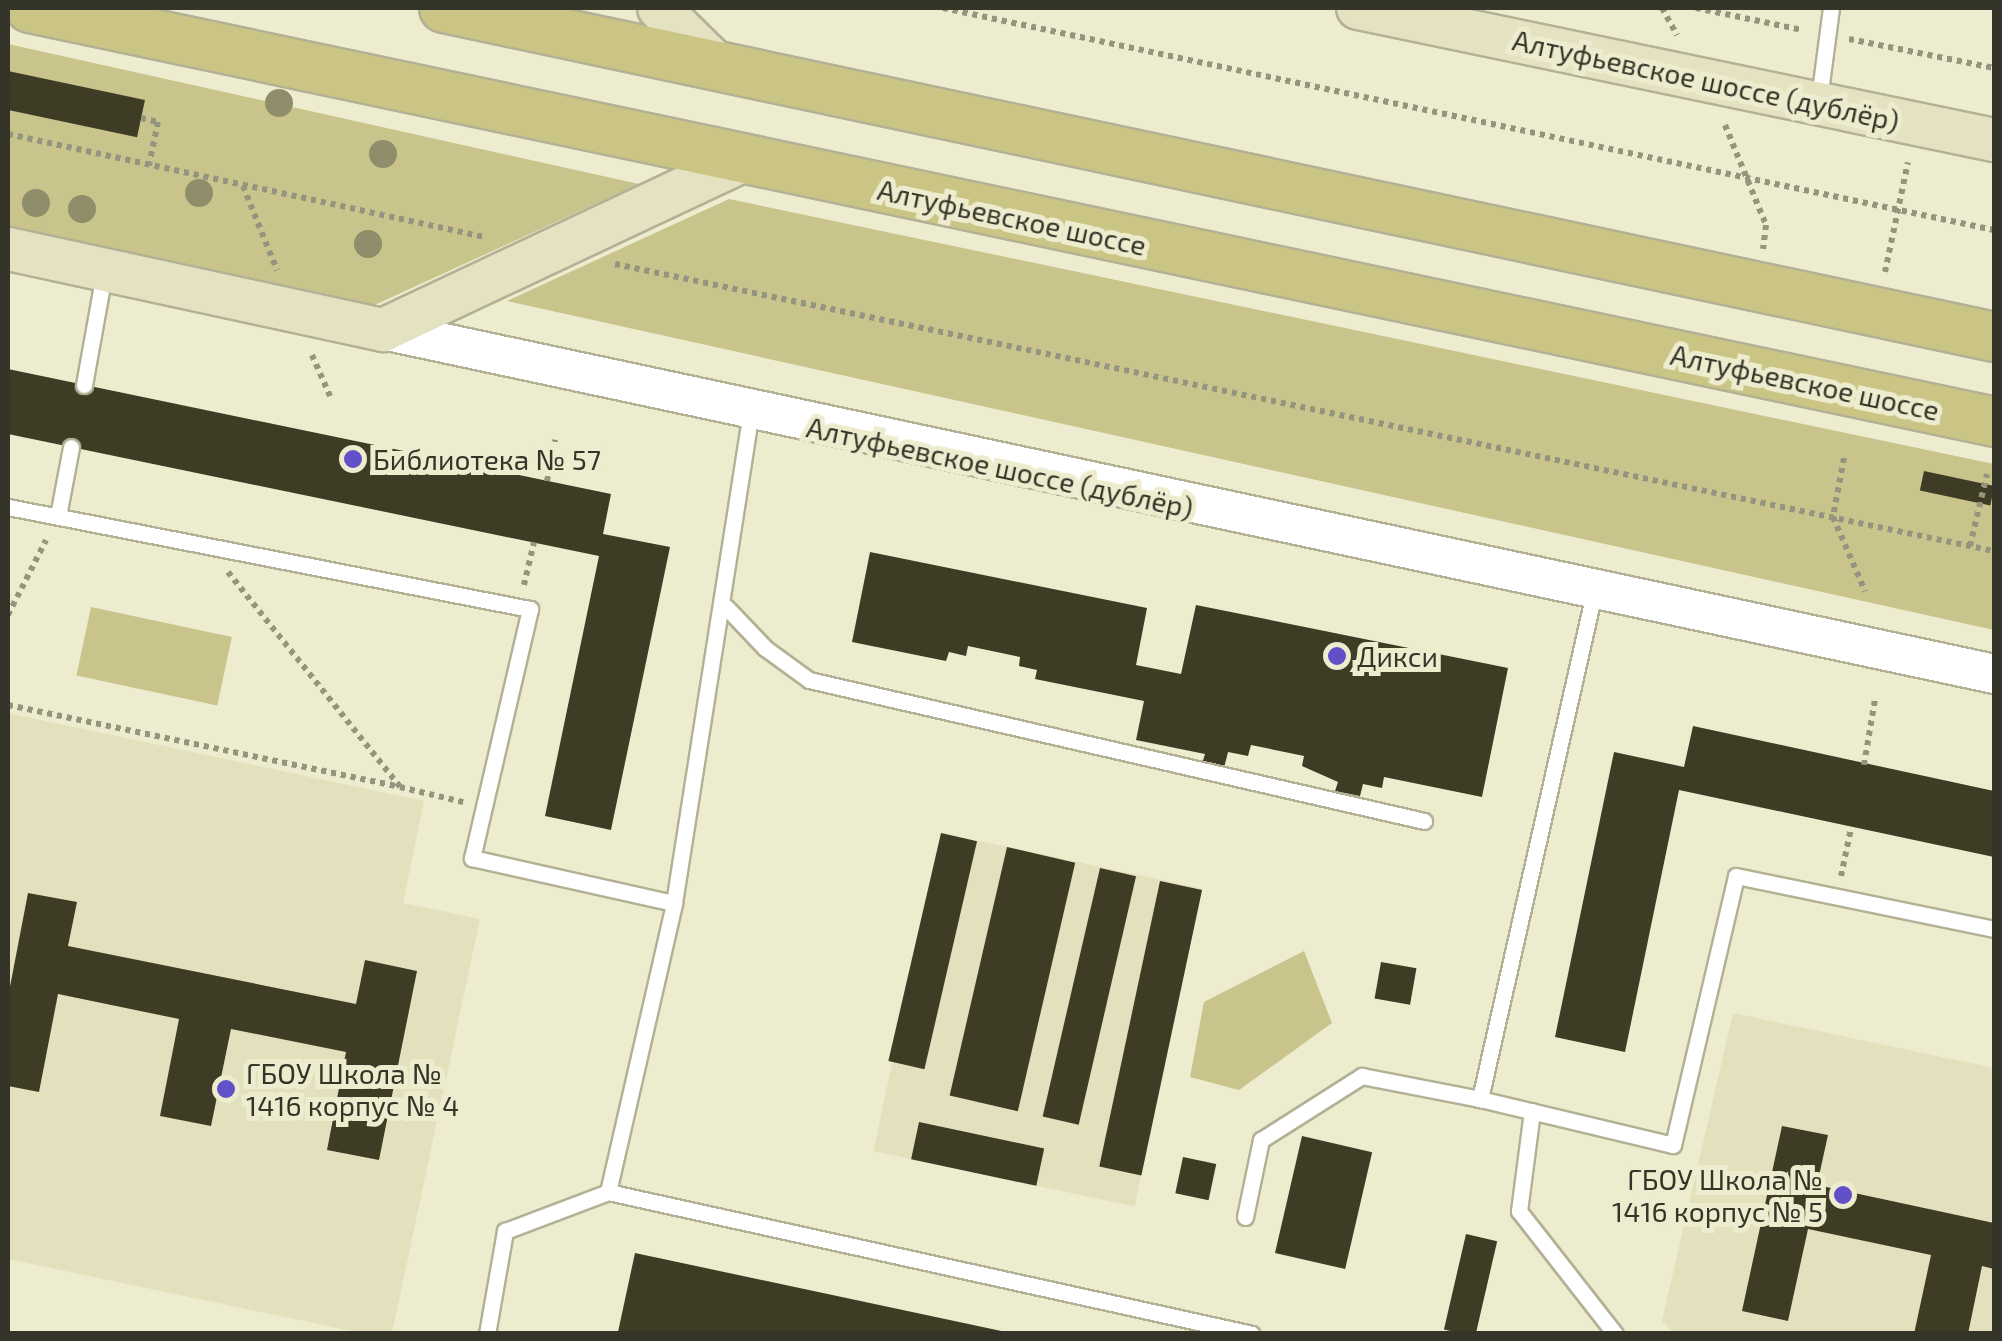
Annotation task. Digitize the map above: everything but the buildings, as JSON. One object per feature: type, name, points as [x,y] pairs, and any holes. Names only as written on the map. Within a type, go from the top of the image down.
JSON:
[{"type":"main road","name":"Алтуфьевское шоссе","points":[[30,8],[1994,422]]},
{"type":"main road","points":[[444,8],[1994,338]]},
{"type":"main road","points":[[658,8],[719,68]]},
{"type":"main road","name":"Алтуфьевское шоссе (дублёр)","points":[[1358,8],[1994,140]]},
{"type":"main road","points":[[383,330],[742,161]]},
{"type":"main road","name":"Алтуфьевское шоссе (дублёр)","points":[[8,249],[383,330]]},
{"type":"street","name":"Алтуфьевское шоссе (дублёр)","points":[[383,330],[752,414],[1994,674]]},
{"type":"lane","points":[[1819,102],[1832,8]]},
{"type":"lane","points":[[84,385],[104,270]]},
{"type":"lane","points":[[608,1192],[674,902],[726,607],[752,414]]},
{"type":"lane","points":[[58,516],[71,447]]},
{"type":"lane","points":[[8,506],[233,547],[530,609],[472,858],[674,902]]},
{"type":"lane","points":[[1480,1099],[1594,593]]},
{"type":"lane","points":[[726,607],[765,648],[809,680],[1424,821]]},
{"type":"lane","points":[[1245,1217],[1261,1140],[1362,1076],[1480,1099],[1673,1145],[1736,876],[1994,929]]},
{"type":"lane","points":[[1532,1111],[1519,1211],[1617,1327],[1615,1334]]},
{"type":"lane","points":[[487,1334],[505,1230],[608,1192],[1252,1334]]},
{"type":"path","points":[[944,8],[1994,230]]},
{"type":"path","points":[[1662,8],[1685,49]]},
{"type":"path","points":[[1718,110],[1751,178],[1766,225],[1763,250],[1780,254]]},
{"type":"path","points":[[141,118],[158,122],[150,165]]},
{"type":"path","points":[[8,134],[494,239]]},
{"type":"path","points":[[1867,270],[1884,274],[1912,146]]},
{"type":"path","points":[[243,186],[285,290]]},
{"type":"path","points":[[594,260],[1994,551]]},
{"type":"path","points":[[308,344],[330,396]]},
{"type":"path","points":[[547,481],[555,440]]},
{"type":"path","points":[[1844,458],[1833,518],[1865,591]]},
{"type":"path","points":[[1970,546],[1986,474]]},
{"type":"path","points":[[8,615],[58,516]]},
{"type":"path","points":[[518,606],[534,542]]},
{"type":"path","points":[[233,547],[226,578],[400,787]]},
{"type":"path","points":[[1864,765],[1875,700]]},
{"type":"path","points":[[8,705],[484,806]]},
{"type":"path","points":[[1838,896],[1851,828]]},
{"type":"shaded area","points":[[8,44],[639,184],[368,308],[8,230]]},
{"type":"shaded area","points":[[729,199],[1994,464],[1994,630],[507,301]]},
{"type":"shaded area","points":[[91,607],[232,637],[217,705],[76,675]]},
{"type":"shaded area","name":"ГБОУ Школа № 1416 корпус № 4","points":[[8,713],[424,801],[403,903],[480,919],[392,1333],[361,1333],[8,1259]]},
{"type":"shaded area","points":[[941,833],[1202,889],[1135,1206],[873,1151]]},
{"type":"shaded area","points":[[1304,951],[1332,1023],[1239,1090],[1190,1077],[1204,1002]]},
{"type":"shaded area","name":"ГБОУ Школа № 1416 корпус № 5","points":[[1733,1013],[1994,1068],[1994,1333],[1675,1334],[1662,1321]]},
{"type":"place","name":"Библиотека № 57","points":[[353,459]]},
{"type":"place","name":"Дикси","points":[[1337,656]]},
{"type":"place","name":"ГБОУ Школа № 1416 корпус № 4","points":[[226,1089]]},
{"type":"place","name":"ГБОУ Школа № 1416 корпус № 5","points":[[1843,1195]]}]
